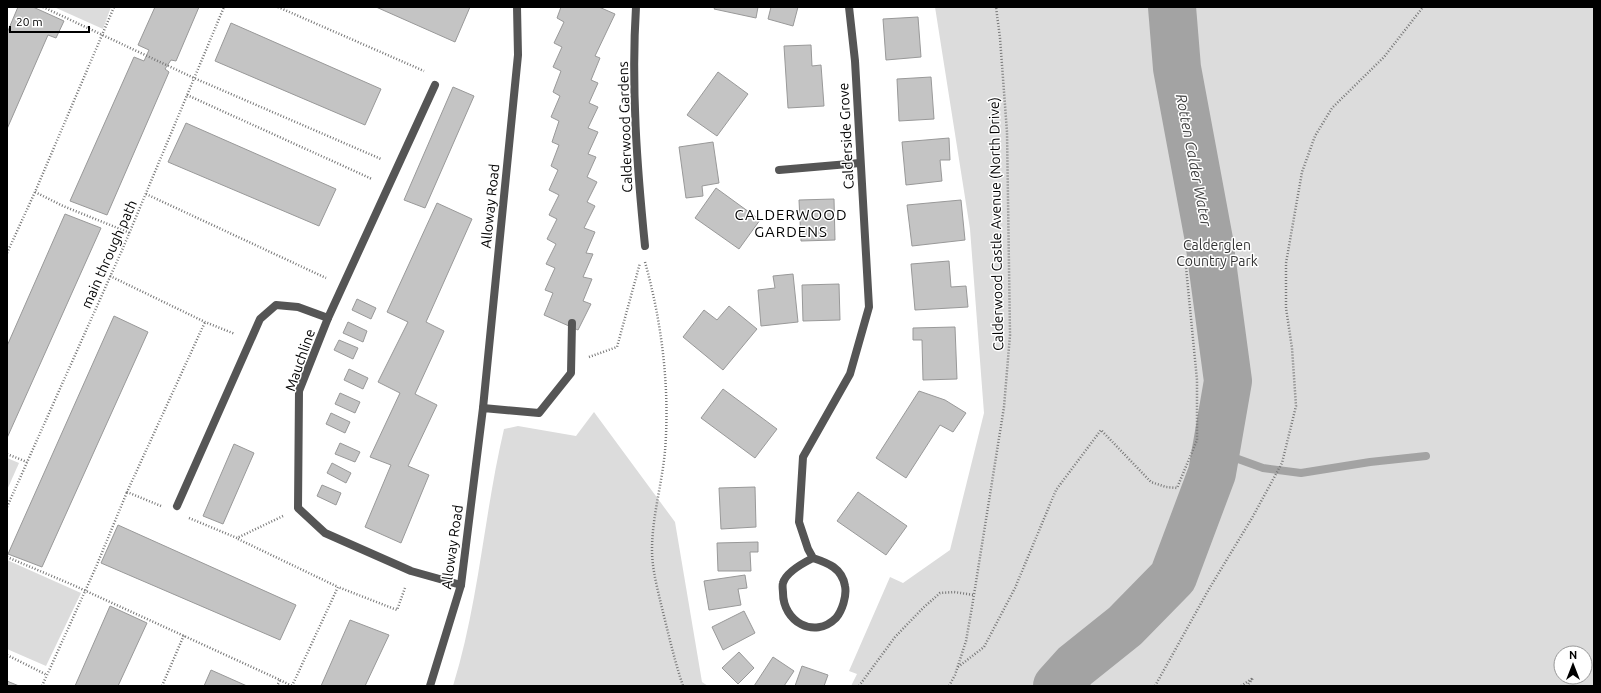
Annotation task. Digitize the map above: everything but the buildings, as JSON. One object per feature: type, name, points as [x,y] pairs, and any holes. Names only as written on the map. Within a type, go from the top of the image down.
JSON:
[{"type":"street","name":"Alloway Road","points":[[430,686],[461,585],[483,408],[518,55],[517,7]]},
{"type":"street","name":"Calderwood Gardens","points":[[636,7],[637,158],[645,246]]},
{"type":"street","name":"Calderside Grove","points":[[813,558],[808,549],[799,522],[803,457],[850,374],[869,307],[855,61],[849,7]]},
{"type":"street","name":"Mauchline","points":[[435,85],[328,318],[299,391],[298,508],[325,533],[411,570],[461,585]]},
{"type":"street","points":[[779,170],[860,163]]},
{"type":"street","points":[[177,506],[260,319],[276,305],[298,307],[328,318]]},
{"type":"street","points":[[483,408],[539,413],[571,373],[572,324]]},
{"type":"street","points":[[813,558],[831,564],[840,573],[846,587],[840,613],[822,628],[811,628],[800,624],[791,617],[785,606],[783,596],[783,583],[792,571],[800,564],[813,558]]},
{"type":"path","points":[[42,7],[194,78],[398,167]]},
{"type":"path","points":[[7,253],[35,192],[114,7]]},
{"type":"path","name":"main through path","points":[[7,507],[130,233],[224,7]]},
{"type":"path","points":[[278,7],[431,74]]},
{"type":"path","name":"Calderwood Castle Avenue (North Drive)","points":[[949,686],[958,667],[966,641],[972,607],[1004,407],[1010,334],[1007,132],[1000,38],[996,7]]},
{"type":"path","points":[[1155,686],[1282,463],[1296,406],[1292,348],[1286,308],[1286,263],[1302,172],[1315,136],[1332,108],[1384,57],[1423,7]]},
{"type":"path","points":[[187,95],[388,187]]},
{"type":"path","points":[[35,192],[63,206],[130,233]]},
{"type":"path","points":[[146,194],[330,280]]},
{"type":"path","points":[[571,364],[617,347],[645,246]]},
{"type":"path","points":[[642,255],[652,289],[664,359],[667,425],[665,453],[653,525],[652,552],[656,580],[666,626],[683,686]]},
{"type":"path","points":[[958,667],[984,647],[1015,588],[1056,490],[1101,430],[1151,482],[1166,487],[1177,488],[1197,440],[1197,380],[1185,257]]},
{"type":"path","points":[[110,276],[205,322],[250,341]]},
{"type":"path","points":[[7,454],[26,462]]},
{"type":"path","points":[[42,686],[127,492]]},
{"type":"path","points":[[237,538],[338,587],[397,610],[411,570]]},
{"type":"path","points":[[7,557],[184,635],[292,686],[338,587]]},
{"type":"path","points":[[860,686],[895,637],[922,608],[940,594],[954,592],[974,595]]},
{"type":"path","points":[[162,686],[184,635]]},
{"type":"path","points":[[7,655],[47,675]]},
{"type":"path","points":[[1241,686],[1253,678],[1247,686]]},
{"type":"path","points":[[278,686],[280,680]]},
{"type":"green space","points":[[54,7],[111,7],[103,29]]},
{"type":"green space","name":"Calderglen Country Park","points":[[935,7],[1594,7],[1594,686],[851,686],[857,674],[849,671],[890,577],[903,583],[950,550],[984,413],[970,229]]},
{"type":"green space","points":[[594,412],[675,522],[702,682],[708,686],[453,686],[469,622],[491,493],[504,429],[518,426],[576,436]]},
{"type":"green space","points":[[7,458],[19,463],[7,490]]},
{"type":"green space","points":[[7,560],[81,593],[46,666],[7,649]]},
{"type":"waterway","name":"Rotten Calder Water","points":[[1057,686],[1075,666],[1125,626],[1173,577],[1212,473],[1228,381],[1209,240],[1177,68],[1172,7]]},
{"type":"waterway","points":[[1216,451],[1263,468],[1301,473],[1370,462],[1426,456]]},
{"type":"district","name":"CALDERWOOD GARDENS","points":[[791,222]]}]
